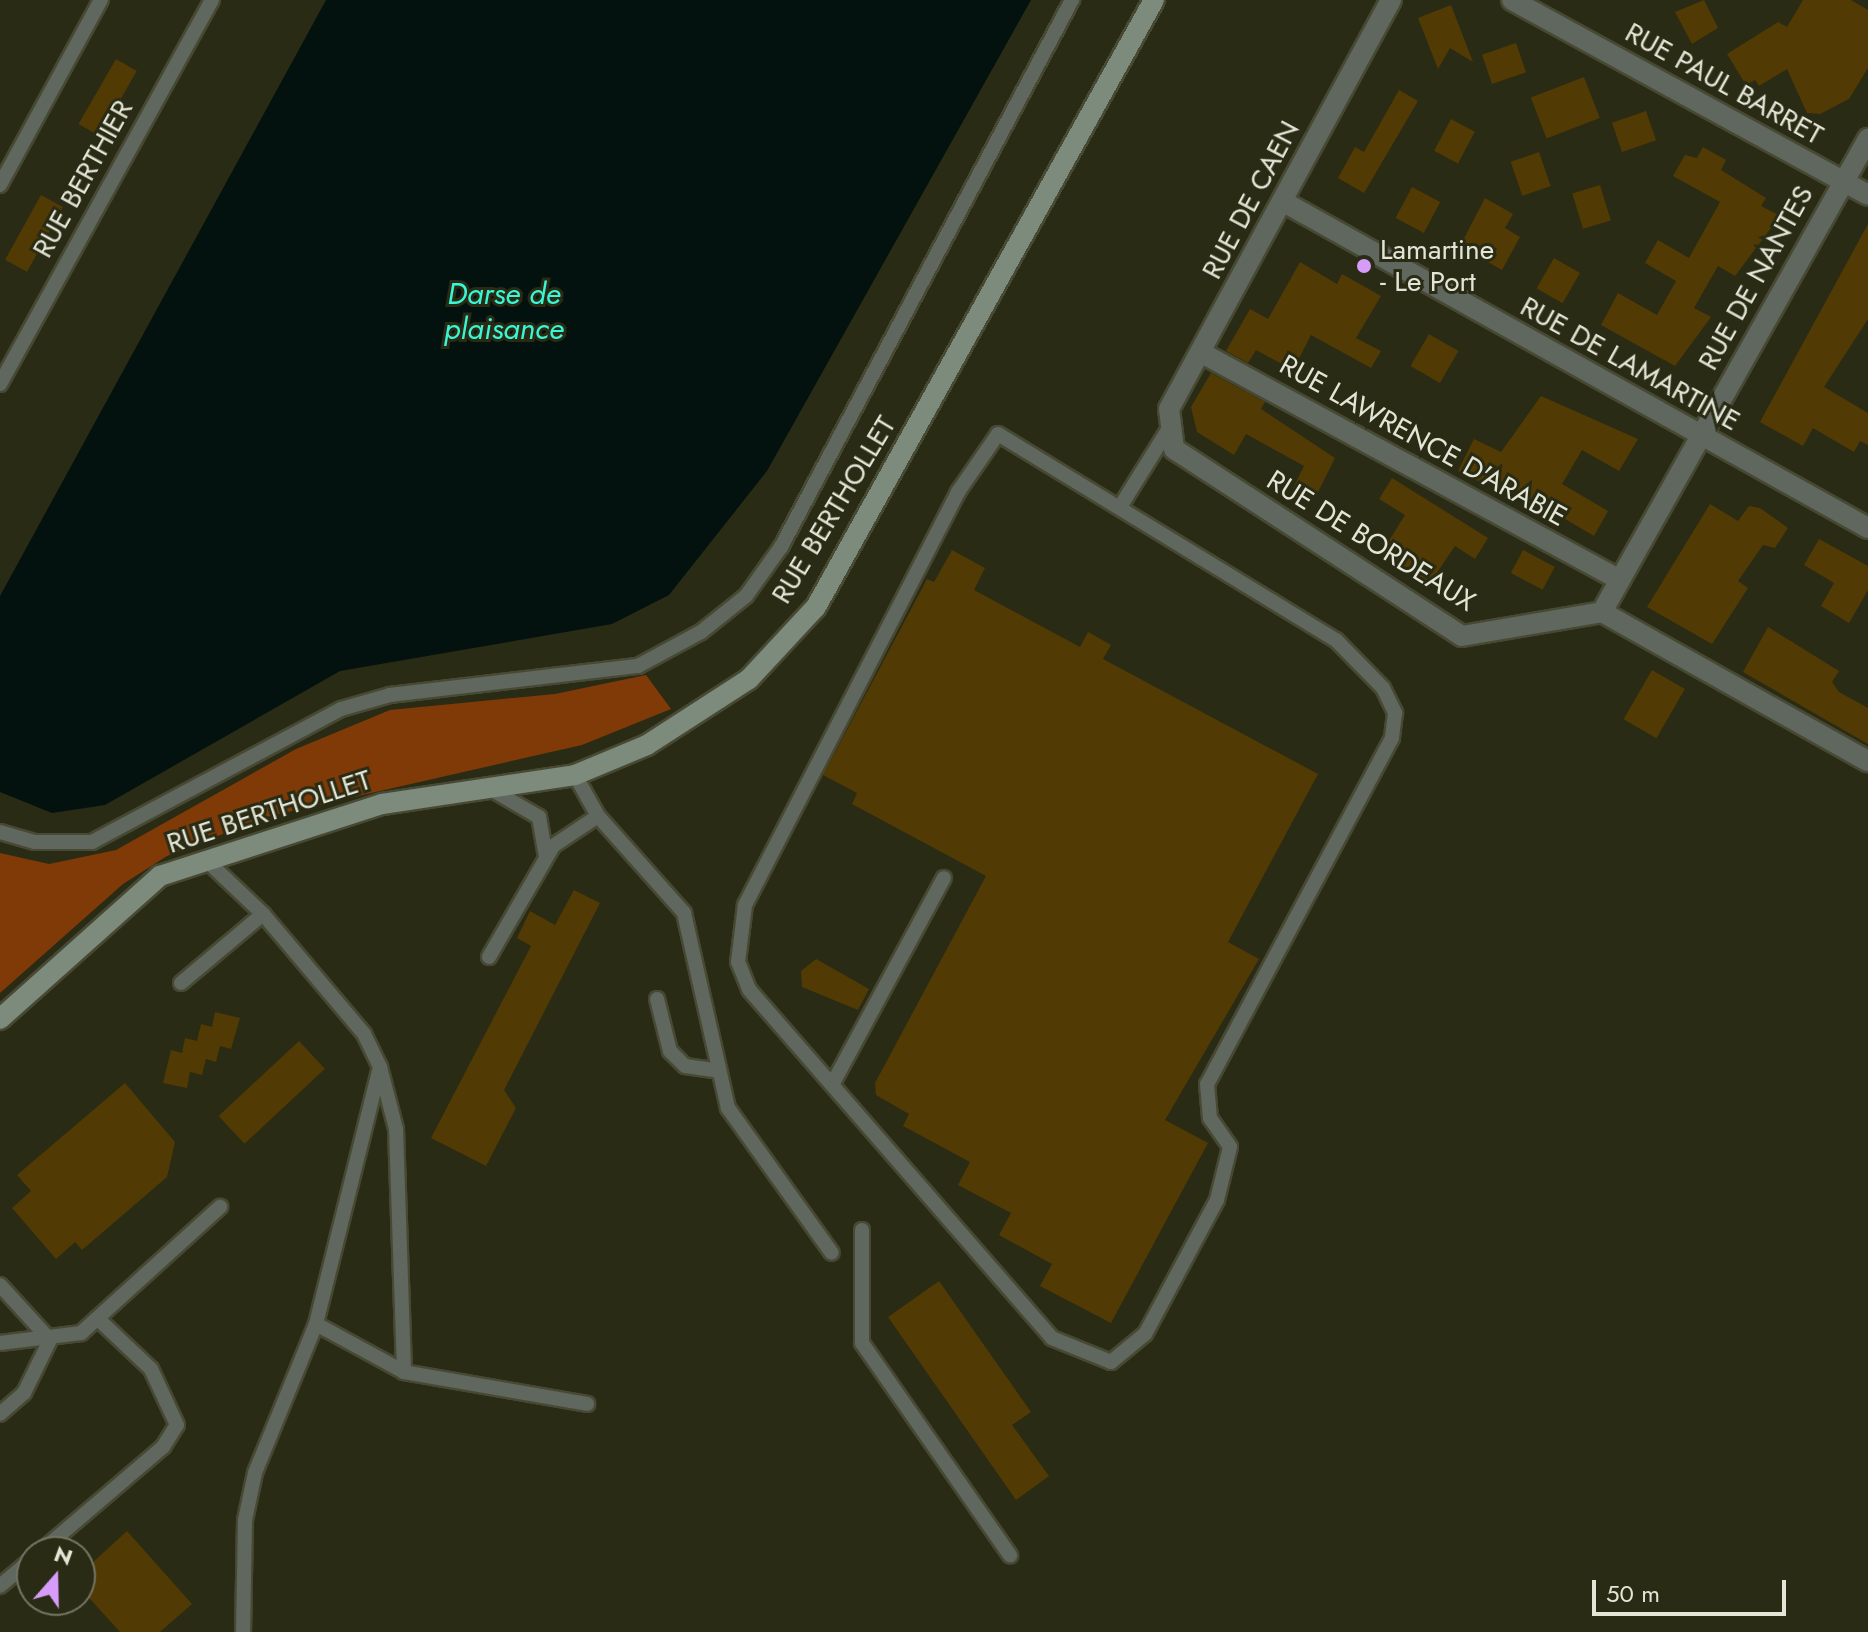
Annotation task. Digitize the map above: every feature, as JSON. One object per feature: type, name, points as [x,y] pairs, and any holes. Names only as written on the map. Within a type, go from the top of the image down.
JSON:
[{"type":"main road","name":"RUE BERTHOLLET","points":[[0,1019],[160,876],[382,804],[575,775],[647,745],[749,679],[816,607],[1154,0]]},
{"type":"street","name":"RUE DE CAEN","points":[[1168,430],[1169,409],[1391,0]]},
{"type":"street","name":"RUE PAUL BARRET","points":[[1512,0],[1868,195]]},
{"type":"street","name":"RUE DE NANTES","points":[[1602,612],[1868,139]]},
{"type":"street","name":"RUE DE LAMARTINE","points":[[1282,201],[1868,528]]},
{"type":"street","name":"RUE LAWRENCE D'ARABIE","points":[[1200,352],[1620,580]]},
{"type":"street","name":"RUE DE BORDEAUX","points":[[1168,430],[1174,449],[1462,636],[1602,612]]},
{"type":"street","points":[[1602,612],[1868,761]]},
{"type":"lane","points":[[0,185],[101,0]]},
{"type":"lane","name":"RUE BERTHIER","points":[[0,384],[212,0]]},
{"type":"lane","points":[[0,832],[35,842],[92,842],[341,709],[390,695],[638,666],[701,632],[746,596],[781,547],[1072,0]]},
{"type":"lane","points":[[1120,507],[1168,430]]},
{"type":"lane","points":[[1006,435],[1336,640],[1383,688],[1395,713],[1392,738],[1207,1084],[1204,1102],[1230,1147],[1231,1166],[1130,1352],[1111,1362],[1052,1338],[833,1083],[749,989],[737,939],[749,897],[958,492],[992,440],[1006,435]]},
{"type":"lane","points":[[575,775],[598,816],[684,913],[728,1108],[832,1253]]},
{"type":"lane","points":[[489,788],[539,817],[546,858]]},
{"type":"lane","points":[[489,957],[546,858],[598,816]]},
{"type":"lane","points":[[206,860],[263,914],[364,1034],[380,1067],[396,1129],[404,1372]]},
{"type":"lane","points":[[833,1083],[944,878]]},
{"type":"lane","points":[[181,983],[263,914]]},
{"type":"lane","points":[[657,999],[670,1051],[685,1066],[719,1071]]},
{"type":"lane","points":[[243,1632],[245,1520],[255,1473],[316,1324],[380,1067]]},
{"type":"lane","points":[[0,1343],[50,1340],[81,1333],[220,1207]]},
{"type":"lane","points":[[862,1230],[862,1343],[1010,1555]]},
{"type":"lane","points":[[0,1285],[50,1340]]},
{"type":"lane","points":[[59,1536],[163,1447],[177,1425],[151,1369],[97,1318]]},
{"type":"lane","points":[[316,1324],[404,1372],[587,1404]]},
{"type":"lane","points":[[0,1414],[24,1393],[50,1340]]},
{"type":"lane","points":[[0,1586],[16,1572]]},
{"type":"shaded area","points":[[646,675],[671,709],[582,745],[266,817],[167,856],[123,884],[0,993],[0,853],[49,864],[116,850],[296,749],[390,710],[555,694]]},
{"type":"water","name":"Darse de plaisance","points":[[326,0],[1031,0],[767,471],[669,595],[612,624],[340,671],[105,805],[52,813],[0,792],[0,596]]},
{"type":"building","points":[[1704,0],[1718,28],[1692,44],[1675,12]]},
{"type":"building","points":[[1803,0],[1851,0],[1868,10],[1868,68],[1849,99],[1820,114],[1807,113],[1787,69],[1759,86],[1755,80],[1746,85],[1727,54],[1778,22],[1787,27]]},
{"type":"building","points":[[1451,5],[1473,62],[1450,48],[1438,69],[1418,18]]},
{"type":"building","points":[[1516,43],[1526,72],[1492,84],[1482,55]]},
{"type":"building","points":[[116,59],[137,71],[99,136],[79,124]]},
{"type":"building","points":[[1584,77],[1600,118],[1547,139],[1531,97]]},
{"type":"building","points":[[1399,90],[1418,101],[1364,193],[1338,178],[1355,147],[1364,152]]},
{"type":"building","points":[[1646,111],[1656,140],[1622,152],[1612,123]]},
{"type":"building","points":[[1451,119],[1475,132],[1458,163],[1434,151]]},
{"type":"building","points":[[1703,147],[1726,160],[1721,170],[1766,198],[1761,206],[1780,216],[1735,276],[1718,266],[1694,308],[1711,317],[1675,366],[1601,325],[1618,293],[1657,315],[1676,281],[1645,263],[1658,240],[1689,258],[1720,202],[1673,176],[1685,155],[1697,158]]},
{"type":"building","points":[[1539,152],[1551,186],[1522,196],[1511,162]]},
{"type":"building","points":[[1600,185],[1611,220],[1583,229],[1572,193]]},
{"type":"building","points":[[1412,187],[1440,202],[1424,233],[1396,218]]},
{"type":"building","points":[[41,195],[63,207],[27,272],[5,260]]},
{"type":"building","points":[[1485,198],[1513,214],[1505,228],[1520,237],[1502,270],[1460,246]]},
{"type":"building","points":[[1868,224],[1868,319],[1824,387],[1868,413],[1868,445],[1860,441],[1854,452],[1813,428],[1803,446],[1760,422]]},
{"type":"building","points":[[1554,258],[1580,273],[1562,303],[1536,288]]},
{"type":"building","points":[[1300,262],[1337,284],[1342,274],[1381,296],[1356,338],[1381,351],[1371,368],[1311,335],[1293,370],[1256,350],[1248,363],[1226,351],[1250,309],[1268,319]]},
{"type":"building","points":[[1429,334],[1458,351],[1440,383],[1410,366]]},
{"type":"building","points":[[1211,373],[1265,402],[1261,409],[1335,458],[1315,498],[1293,488],[1304,466],[1246,434],[1234,455],[1197,432],[1191,407]]},
{"type":"building","points":[[1541,396],[1638,439],[1619,471],[1582,450],[1562,484],[1608,511],[1594,536],[1487,473],[1482,483],[1458,471],[1474,439],[1501,452]]},
{"type":"building","points":[[1392,478],[1488,538],[1475,559],[1455,546],[1428,586],[1392,561],[1397,555],[1385,547],[1405,515],[1379,499]]},
{"type":"building","points":[[1710,504],[1738,521],[1749,506],[1760,508],[1788,528],[1775,548],[1763,545],[1738,581],[1748,588],[1712,644],[1647,607]]},
{"type":"building","points":[[1819,539],[1868,566],[1868,590],[1849,623],[1821,606],[1834,583],[1804,565]]},
{"type":"building","points":[[952,550],[985,568],[974,590],[1080,647],[1088,632],[1111,645],[1103,659],[1318,774],[1228,942],[1259,959],[1165,1120],[1208,1143],[1111,1323],[1040,1286],[1052,1264],[999,1235],[1011,1213],[958,1185],[970,1162],[903,1126],[909,1114],[876,1095],[875,1083],[986,876],[852,804],[857,793],[823,775],[927,579],[934,582]]},
{"type":"building","points":[[1523,550],[1555,567],[1543,590],[1511,573]]},
{"type":"building","points":[[1768,627],[1839,671],[1832,682],[1839,692],[1868,708],[1868,744],[1743,672]]},
{"type":"building","points":[[1652,670],[1685,689],[1656,738],[1624,719]]},
{"type":"building","points":[[574,890],[600,903],[504,1090],[516,1108],[486,1166],[431,1138],[531,946],[517,938],[530,911],[555,925]]},
{"type":"building","points":[[816,959],[869,989],[858,1010],[802,987],[801,971]]},
{"type":"building","points":[[215,1012],[240,1018],[231,1049],[220,1046],[216,1062],[206,1059],[202,1075],[190,1072],[187,1088],[163,1083],[171,1050],[182,1053],[185,1038],[197,1041],[201,1024],[212,1027]]},
{"type":"building","points":[[299,1041],[325,1069],[244,1144],[219,1116]]},
{"type":"building","points":[[125,1083],[175,1142],[167,1177],[82,1250],[75,1242],[56,1259],[12,1208],[31,1191],[17,1175]]},
{"type":"building","points":[[939,1281],[1031,1412],[1012,1425],[1049,1476],[1016,1500],[888,1317]]},
{"type":"building","points":[[127,1531],[192,1604],[160,1632],[120,1632],[96,1606],[96,1559]]},
{"type":"place","name":"Lamartine - Le Port","points":[[1364,266]]}]
